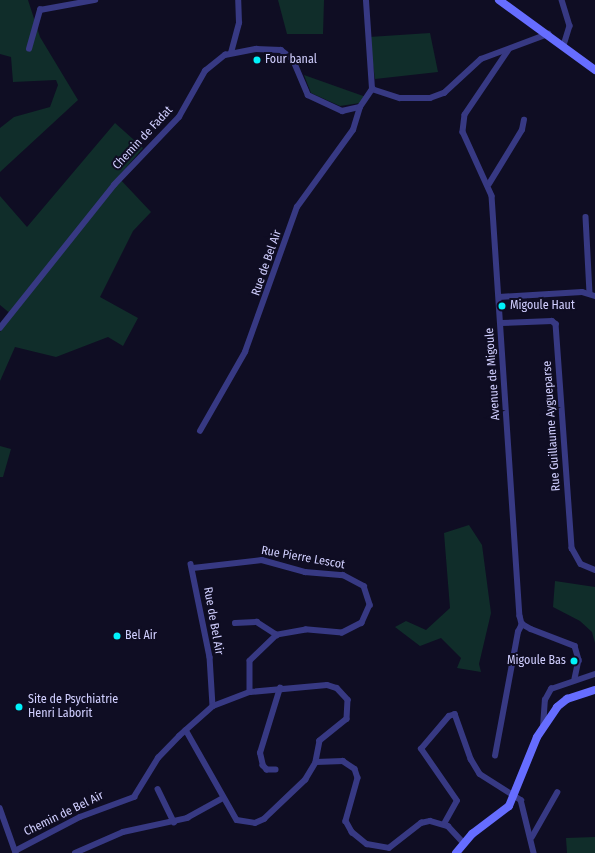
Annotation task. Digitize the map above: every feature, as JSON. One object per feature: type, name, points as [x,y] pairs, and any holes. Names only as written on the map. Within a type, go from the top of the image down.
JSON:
[{"type":"street","points":[[29,49],[40,10],[95,0]]},
{"type":"street","points":[[231,53],[239,23],[238,0]]},
{"type":"street","points":[[360,107],[372,89],[366,0]]},
{"type":"street","points":[[499,0],[548,34],[595,70]]},
{"type":"street","points":[[562,0],[570,26],[564,46]]},
{"type":"street","points":[[372,89],[400,98],[430,98],[444,93],[471,65],[488,56],[509,50],[548,34]]},
{"type":"street","name":"Chemin de Fadat","points":[[0,328],[114,186],[179,117],[205,71],[231,53],[268,48],[281,50],[293,59],[308,95],[342,111],[360,107]]},
{"type":"street","name":"Avenue de Migoule","points":[[509,50],[462,122],[463,132],[489,184],[501,323],[522,624]]},
{"type":"street","points":[[488,56],[500,63]]},
{"type":"street","name":"Rue de Bel Air","points":[[200,431],[245,352],[297,208],[353,130],[360,107]]},
{"type":"street","points":[[489,184],[522,130],[524,120]]},
{"type":"street","points":[[499,297],[593,295],[586,217]]},
{"type":"street","name":"Rue Guillaume Aygueparse","points":[[501,323],[552,321],[556,324],[572,548],[581,564],[595,570]]},
{"type":"street","name":"Rue Pierre Lescot","points":[[192,566],[262,560],[305,572],[343,575],[361,583],[370,595],[368,614],[351,631],[334,634],[292,630],[277,635]]},
{"type":"street","name":"Rue de Bel Air","points":[[192,566],[210,657],[213,706]]},
{"type":"street","points":[[235,623],[257,622],[277,635],[250,662],[250,692]]},
{"type":"street","points":[[495,756],[518,632],[522,624],[576,646],[579,660],[575,679]]},
{"type":"street","points":[[456,853],[464,843],[500,814],[515,797],[543,727],[547,695],[555,686],[595,674]]},
{"type":"street","points":[[186,730],[223,798],[238,820],[255,823],[264,819],[305,780],[316,762],[320,740],[347,719],[348,700],[337,688],[327,685],[280,688],[250,692],[213,706]]},
{"type":"street","points":[[276,770],[263,766],[260,754],[280,688]]},
{"type":"street","points":[[543,727],[562,702],[595,690]]},
{"type":"street","name":"Chemin de Bel Air","points":[[15,852],[92,811],[134,797],[158,758],[213,706]]},
{"type":"street","points":[[444,824],[457,801],[422,749],[452,714],[457,718],[471,760],[480,774],[521,800],[534,835],[534,853]]},
{"type":"street","points":[[316,762],[344,761],[355,769],[357,788],[346,821],[352,832],[376,848],[389,848],[422,823],[430,821],[444,824],[464,843]]},
{"type":"street","points":[[158,789],[174,822]]},
{"type":"street","points":[[534,835],[557,793]]},
{"type":"street","points":[[75,853],[123,832],[174,822],[223,798]]},
{"type":"street","points":[[0,808],[15,852]]},
{"type":"green space","points":[[0,0],[28,0],[40,37],[78,100],[0,172],[0,128],[14,117],[50,107],[58,85],[56,80],[13,82],[11,57],[0,54]]},
{"type":"green space","points":[[278,0],[324,0],[323,34],[287,34]]},
{"type":"green space","points":[[430,33],[438,72],[375,79],[369,37]]},
{"type":"green space","points":[[304,75],[366,97],[360,103],[340,106],[311,93]]},
{"type":"green space","points":[[115,123],[143,148],[118,177],[151,212],[133,231],[100,297],[138,318],[123,346],[108,337],[56,357],[15,347],[0,381],[0,332],[12,315],[0,305],[0,196],[27,227]]},
{"type":"green space","points":[[0,446],[11,449],[3,477],[0,477]]},
{"type":"green space","points":[[469,525],[482,545],[491,613],[479,664],[481,672],[457,668],[461,658],[441,638],[420,646],[395,627],[406,621],[426,630],[450,608],[444,533]]},
{"type":"green space","points":[[555,581],[595,587],[595,643],[592,632],[580,621],[553,607]]},
{"type":"green space","points":[[595,837],[595,853],[567,853],[566,838]]},
{"type":"place","name":"Four banal","points":[[257,60]]},
{"type":"place","name":"Migoule Haut","points":[[502,306]]},
{"type":"place","name":"Bel Air","points":[[117,636]]},
{"type":"place","name":"Migoule Bas","points":[[574,661]]},
{"type":"place","name":"Site de Psychiatrie Henri Laborit","points":[[19,707]]}]
